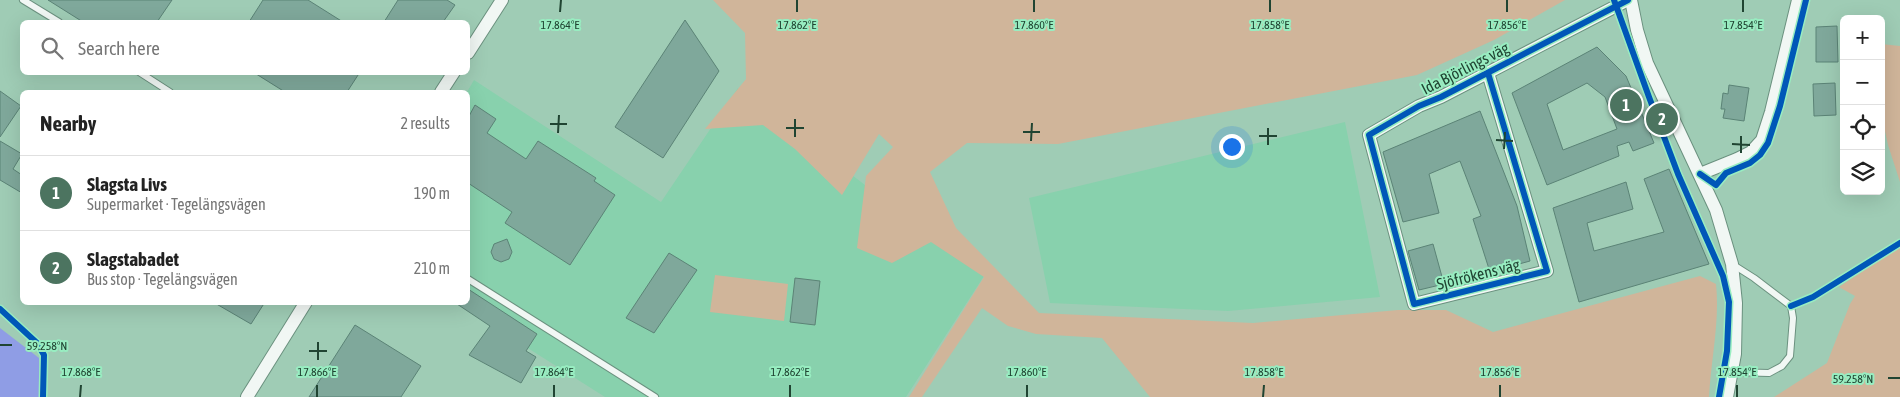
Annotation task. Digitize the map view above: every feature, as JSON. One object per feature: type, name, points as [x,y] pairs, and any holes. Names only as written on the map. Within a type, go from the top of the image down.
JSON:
[{"type":"street","points":[[470,50],[502,0]]},
{"type":"street","points":[[1629,0],[1646,63],[1716,210],[1732,264],[1736,304],[1735,354],[1726,397]]},
{"type":"street","name":"Ida Björlings väg","points":[[1369,135],[1419,106],[1441,97],[1629,0]]},
{"type":"street","points":[[1700,174],[1750,152],[1762,140],[1771,112],[1798,0]]},
{"type":"street","name":"Sjöfrökens väg","points":[[1369,135],[1414,304],[1547,271],[1488,73]]},
{"type":"street","points":[[442,90],[452,75]]},
{"type":"street","points":[[247,397],[304,305]]},
{"type":"lane","points":[[22,0],[55,20]]},
{"type":"lane","points":[[143,75],[167,90]]},
{"type":"lane","points":[[1732,264],[1791,306],[1793,318],[1790,356],[1782,366],[1769,373],[1732,372]]},
{"type":"lane","points":[[470,280],[655,397]]},
{"type":"shaded area","points":[[713,0],[1565,0],[1494,40],[1417,75],[1058,144],[967,143],[930,172],[956,228],[1039,313],[1253,323],[1398,310],[1446,310],[1493,332],[1700,276],[1716,284],[1716,326],[1709,397],[1150,397],[1102,338],[1036,334],[1008,326],[982,308],[922,397],[909,397],[984,277],[931,242],[892,263],[857,248],[866,176],[893,147],[879,134],[842,195],[795,149],[763,125],[705,129],[746,79],[745,33]]},
{"type":"shaded area","points":[[1885,44],[1900,46],[1900,182],[1885,131]]},
{"type":"shaded area","points":[[474,80],[661,202],[738,88],[984,276],[906,397],[605,397],[460,305],[470,305],[470,90],[468,90]]},
{"type":"shaded area","points":[[1345,122],[1380,297],[1228,311],[1050,303],[1029,198]]},
{"type":"shaded area","points":[[1900,246],[1900,397],[1774,397],[1827,363],[1850,304],[1855,296],[1839,287]]},
{"type":"shaded area","points":[[715,275],[788,284],[784,321],[710,312]]},
{"type":"water","points":[[0,328],[39,358],[41,397],[0,397]]},
{"type":"building","points":[[48,0],[172,0],[158,20],[80,20]]},
{"type":"building","points":[[263,0],[308,0],[340,20],[250,20]]},
{"type":"building","points":[[398,0],[447,0],[455,5],[444,20],[385,20]]},
{"type":"building","points":[[685,20],[719,71],[663,158],[615,127]]},
{"type":"building","points":[[1837,26],[1838,62],[1816,62],[1816,27]]},
{"type":"building","points":[[1597,47],[1626,76],[1654,143],[1633,151],[1629,142],[1617,146],[1619,156],[1547,185],[1512,93]],"holes":[[[1587,83],[1605,97],[1617,129],[1563,150],[1547,104]]]},
{"type":"building","points":[[258,75],[358,75],[348,90],[282,90]]},
{"type":"building","points":[[1835,83],[1836,115],[1814,116],[1813,84]]},
{"type":"building","points":[[1729,85],[1749,88],[1744,121],[1723,118],[1725,109],[1721,109],[1723,93],[1728,94]]},
{"type":"building","points":[[0,91],[20,105],[20,107],[0,137]]},
{"type":"building","points":[[475,105],[496,119],[487,133],[526,159],[538,141],[596,178],[594,181],[615,195],[570,265],[505,223],[512,212],[470,184],[470,114]]},
{"type":"building","points":[[1480,111],[1517,206],[1530,261],[1490,272],[1473,219],[1481,216],[1460,161],[1429,174],[1439,213],[1403,222],[1383,152]]},
{"type":"building","points":[[0,141],[20,153],[20,157],[13,169],[20,174],[20,192],[0,180]]},
{"type":"building","points":[[1669,169],[1709,264],[1579,302],[1553,208],[1626,182],[1633,209],[1587,223],[1594,251],[1664,232],[1644,179]]},
{"type":"building","points":[[507,239],[512,252],[509,259],[501,262],[494,259],[491,252],[494,244]]},
{"type":"building","points":[[1433,244],[1444,284],[1419,290],[1408,251]]},
{"type":"building","points":[[669,253],[697,270],[654,333],[626,318]]},
{"type":"building","points":[[795,278],[820,281],[815,325],[790,322]]},
{"type":"building","points":[[470,290],[537,334],[526,351],[536,357],[521,383],[469,355],[490,326],[458,305],[470,305]]},
{"type":"building","points":[[218,305],[263,305],[251,324]]},
{"type":"building","points":[[355,325],[421,366],[401,397],[309,397]]},
{"type":"cycle path","points":[[1614,0],[1678,174],[1723,276],[1729,302],[1727,351],[1719,397]]},
{"type":"cycle path","points":[[1488,73],[1547,271],[1414,304],[1369,135],[1419,106],[1441,97],[1628,0]]},
{"type":"cycle path","points":[[1700,174],[1716,185],[1726,173],[1750,163],[1760,155],[1768,143],[1780,106],[1806,0]]},
{"type":"cycle path","points":[[1791,306],[1813,297],[1900,243]]},
{"type":"cycle path","points":[[0,309],[37,343],[44,355],[43,397]]},
{"type":"place","name":"Slagsta Livs","points":[[1626,105]]},
{"type":"place","name":"Slagstabadet","points":[[1662,119]]}]
